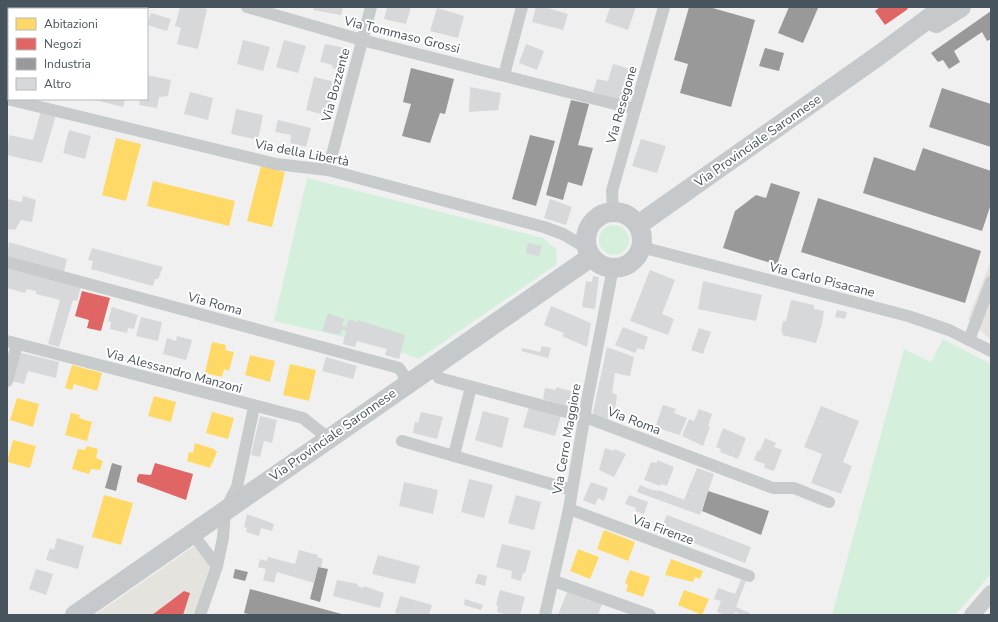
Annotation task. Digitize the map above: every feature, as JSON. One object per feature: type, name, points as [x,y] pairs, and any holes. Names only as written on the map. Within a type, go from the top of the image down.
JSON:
[{"type":"main road","name":"Via Provinciale Saronnese","points":[[638,226],[878,56],[944,7]]},
{"type":"main road","name":"Via Provinciale Saronnese","points":[[878,56],[962,7]]},
{"type":"main road","points":[[613,212],[628,215],[638,226],[642,236],[641,247],[637,256],[631,262],[622,267],[613,268],[601,265],[589,252],[586,235],[591,223],[601,215],[613,212]]},
{"type":"main road","name":"Via Provinciale Saronnese","points":[[75,615],[328,438],[431,368],[589,252]]},
{"type":"street","name":"Via Tommaso Grossi","points":[[248,7],[362,40],[635,109]]},
{"type":"street","name":"Via Bozzente","points":[[328,170],[371,7]]},
{"type":"street","points":[[504,75],[522,7]]},
{"type":"street","name":"Via Resegone","points":[[613,212],[612,191],[664,7]]},
{"type":"street","name":"Via della Libertà","points":[[11,100],[276,164],[328,170],[544,227],[563,234],[589,252]]},
{"type":"street","name":"Via Carlo Pisacane","points":[[641,247],[908,316],[949,330],[991,352]]},
{"type":"street","name":"Via Roma","points":[[7,262],[399,368],[409,383]]},
{"type":"street","name":"Via Cerro Maggiore","points":[[545,615],[569,510],[613,268]]},
{"type":"street","points":[[969,340],[991,282]]},
{"type":"street","points":[[7,381],[12,343]]},
{"type":"street","name":"Via Alessandro Manzoni","points":[[12,343],[254,407],[303,418],[328,438]]},
{"type":"street","name":"Via Roma","points":[[431,368],[439,378],[585,417],[773,488],[794,488],[829,502]]},
{"type":"street","points":[[454,456],[471,387]]},
{"type":"street","points":[[204,614],[223,538],[225,510],[237,487],[254,407]]},
{"type":"street","points":[[402,441],[572,490]]},
{"type":"street","name":"Via Firenze","points":[[569,510],[749,576]]},
{"type":"street","points":[[192,533],[217,566]]},
{"type":"street","points":[[554,581],[650,615]]},
{"type":"street","points":[[972,615],[991,593]]},
{"type":"shaded area","points":[[991,260],[991,340],[968,319]]},
{"type":"shaded area","points":[[196,545],[215,570],[199,615],[95,615]]},
{"type":"green space","points":[[307,178],[543,238],[556,249],[557,264],[419,359],[401,352],[399,359],[385,355],[387,349],[357,341],[355,347],[343,344],[344,337],[274,321]]},
{"type":"green space","points":[[614,225],[625,229],[629,240],[625,251],[614,255],[603,251],[599,240],[603,229]]},
{"type":"green space","points":[[943,339],[991,364],[991,574],[955,615],[832,615],[904,349],[931,362]]},
{"type":"building: Abitazioni","points":[[116,138],[141,144],[126,201],[102,195]]},
{"type":"building: Abitazioni","points":[[261,166],[285,172],[272,227],[247,221]]},
{"type":"building: Abitazioni","points":[[153,181],[235,201],[229,226],[147,206]]},
{"type":"building: Abitazioni","points":[[212,342],[226,345],[225,350],[234,352],[229,371],[224,369],[222,377],[205,373]]},
{"type":"building: Abitazioni","points":[[250,355],[275,361],[270,382],[245,375]]},
{"type":"building: Abitazioni","points":[[290,364],[316,370],[309,401],[283,395]]},
{"type":"building: Abitazioni","points":[[72,365],[102,373],[97,391],[74,384],[72,390],[65,388]]},
{"type":"building: Abitazioni","points":[[154,396],[176,402],[171,422],[148,416]]},
{"type":"building: Abitazioni","points":[[17,398],[39,404],[33,427],[10,420]]},
{"type":"building: Abitazioni","points":[[212,412],[234,418],[228,439],[206,433]]},
{"type":"building: Abitazioni","points":[[71,413],[80,415],[79,418],[92,422],[87,441],[65,435]]},
{"type":"building: Abitazioni","points":[[13,440],[36,446],[30,468],[7,462]]},
{"type":"building: Abitazioni","points":[[195,443],[214,449],[217,452],[210,468],[187,461],[189,452],[193,453]]},
{"type":"building: Abitazioni","points":[[87,446],[98,449],[96,458],[103,461],[100,470],[91,469],[89,474],[72,469],[78,449],[85,450]]},
{"type":"building: Abitazioni","points":[[104,495],[133,503],[121,545],[92,537]]},
{"type":"building: Abitazioni","points":[[604,530],[635,542],[628,561],[597,549]]},
{"type":"building: Abitazioni","points":[[578,549],[599,557],[590,579],[570,571]]},
{"type":"building: Abitazioni","points":[[671,559],[703,571],[700,579],[695,577],[693,582],[665,575]]},
{"type":"building: Abitazioni","points":[[630,570],[650,577],[643,597],[626,591],[628,585],[625,583]]},
{"type":"building: Abitazioni","points":[[684,590],[709,599],[702,615],[678,605]]},
{"type":"building: Negozi","points":[[880,7],[906,7],[908,9],[885,25],[875,11]]},
{"type":"building: Negozi","points":[[82,291],[110,298],[101,331],[87,328],[89,320],[75,316]]},
{"type":"building: Negozi","points":[[155,463],[193,474],[186,500],[137,482],[139,474],[151,475]]},
{"type":"building: Negozi","points":[[184,591],[190,593],[183,615],[152,615]]},
{"type":"building: Industria","points":[[689,7],[709,7],[755,20],[731,107],[680,93],[688,64],[674,60]]},
{"type":"building: Industria","points":[[789,7],[818,8],[803,43],[778,33]]},
{"type":"building: Industria","points":[[991,11],[991,39],[987,41],[982,32],[954,51],[960,62],[949,69],[943,60],[938,62],[931,53]]},
{"type":"building: Industria","points":[[765,48],[784,53],[779,71],[759,66]]},
{"type":"building: Industria","points":[[411,68],[454,79],[445,114],[440,113],[430,143],[402,136],[411,104],[403,102]]},
{"type":"building: Industria","points":[[942,88],[991,104],[991,147],[929,127]]},
{"type":"building: Industria","points":[[571,100],[589,104],[578,145],[593,148],[582,186],[568,182],[563,200],[546,195]]},
{"type":"building: Industria","points":[[530,135],[555,141],[536,206],[512,199]]},
{"type":"building: Industria","points":[[923,148],[991,171],[991,204],[982,231],[863,193],[874,157],[915,171]]},
{"type":"building: Industria","points":[[771,183],[800,192],[777,265],[723,248],[735,211],[756,195],[766,198]]},
{"type":"building: Industria","points":[[818,198],[981,251],[965,303],[801,252]]},
{"type":"building: Industria","points":[[112,463],[122,466],[116,491],[105,488]]},
{"type":"building: Industria","points":[[708,491],[769,511],[761,535],[702,511]]},
{"type":"building: Industria","points":[[318,567],[328,569],[320,602],[310,599]]},
{"type":"building: Industria","points":[[235,569],[248,572],[245,581],[233,578]]},
{"type":"building: Industria","points":[[250,589],[345,615],[252,615],[244,613]]},
{"type":"building: Altro","points":[[44,7],[66,7],[66,8]]},
{"type":"building: Altro","points":[[112,7],[134,7],[112,8]]},
{"type":"building: Altro","points":[[180,7],[197,7],[207,9],[198,49],[177,44],[181,28],[175,26]]},
{"type":"building: Altro","points":[[314,7],[343,7],[341,15],[313,10]]},
{"type":"building: Altro","points":[[387,7],[411,7],[406,24],[384,19]]},
{"type":"building: Altro","points":[[536,7],[544,7],[568,14],[563,30],[532,22]]},
{"type":"building: Altro","points":[[610,7],[636,7],[628,30],[605,22]]},
{"type":"building: Altro","points":[[437,8],[464,16],[458,38],[430,31]]},
{"type":"building: Altro","points":[[151,13],[171,19],[167,31],[148,25]]},
{"type":"building: Altro","points":[[243,40],[270,47],[263,71],[237,64]]},
{"type":"building: Altro","points":[[284,40],[306,46],[298,73],[276,67]]},
{"type":"building: Altro","points":[[325,44],[345,48],[342,60],[345,61],[342,71],[332,68],[333,65],[320,62]]},
{"type":"building: Altro","points":[[526,44],[544,51],[537,70],[519,63]]},
{"type":"building: Altro","points":[[613,64],[637,71],[628,102],[593,92],[597,79],[608,81]]},
{"type":"building: Altro","points":[[148,75],[171,80],[168,96],[159,97],[157,108],[139,105],[140,100],[148,100]]},
{"type":"building: Altro","points":[[314,77],[336,82],[331,103],[335,104],[332,117],[306,110]]},
{"type":"building: Altro","points":[[470,87],[501,93],[498,110],[469,112]]},
{"type":"building: Altro","points":[[190,92],[213,98],[208,120],[184,114]]},
{"type":"building: Altro","points":[[95,100],[125,100],[123,107]]},
{"type":"building: Altro","points":[[236,109],[263,115],[258,140],[231,134]]},
{"type":"building: Altro","points":[[41,111],[56,115],[42,163],[7,155],[9,135],[33,140]]},
{"type":"building: Altro","points":[[278,120],[311,128],[306,147],[290,143],[291,135],[275,132]]},
{"type":"building: Altro","points":[[69,130],[91,136],[85,159],[63,153]]},
{"type":"building: Altro","points":[[641,139],[666,146],[657,173],[632,166]]},
{"type":"building: Altro","points":[[23,196],[36,200],[32,222],[21,220],[15,230],[8,230],[7,199],[22,202]]},
{"type":"building: Altro","points":[[550,199],[572,207],[566,225],[544,218]]},
{"type":"building: Altro","points":[[9,242],[67,259],[64,272],[7,256]]},
{"type":"building: Altro","points":[[528,243],[542,246],[539,256],[526,253]]},
{"type":"building: Altro","points":[[92,248],[163,267],[158,279],[155,279],[153,286],[91,269],[93,261],[88,260]]},
{"type":"building: Altro","points":[[7,267],[81,287],[77,301],[73,300],[59,347],[48,344],[60,300],[36,294],[36,291],[27,289],[25,293],[7,288]]},
{"type":"building: Altro","points":[[650,270],[675,280],[662,314],[674,319],[668,335],[630,321]]},
{"type":"building: Altro","points":[[593,276],[599,277],[595,309],[582,307],[586,281],[592,282]]},
{"type":"building: Altro","points":[[703,281],[762,295],[756,321],[698,309]]},
{"type":"building: Altro","points":[[791,300],[814,305],[814,309],[824,311],[822,324],[816,343],[782,335],[783,332],[781,332],[783,321],[786,321]]},
{"type":"building: Altro","points":[[551,306],[591,323],[587,347],[562,336],[564,333],[544,325]]},
{"type":"building: Altro","points":[[112,307],[138,315],[134,329],[128,328],[127,333],[110,329],[111,322],[108,321]]},
{"type":"building: Altro","points":[[837,310],[847,312],[845,319],[835,317]]},
{"type":"building: Altro","points":[[328,313],[344,319],[342,326],[346,327],[349,319],[357,322],[358,320],[405,335],[399,359],[385,355],[387,349],[357,341],[355,347],[343,344],[346,331],[342,329],[340,335],[322,331]]},
{"type":"building: Altro","points":[[141,317],[162,322],[158,341],[136,336]]},
{"type":"building: Altro","points":[[623,327],[648,337],[644,350],[638,348],[635,353],[615,345]]},
{"type":"building: Altro","points":[[699,328],[711,332],[703,354],[691,350]]},
{"type":"building: Altro","points":[[177,336],[192,340],[186,360],[163,354],[167,338],[176,341]]},
{"type":"building: Altro","points":[[542,346],[551,348],[548,358],[521,351],[522,348],[540,352]]},
{"type":"building: Altro","points":[[607,347],[634,357],[630,376],[615,373],[612,393],[617,395],[615,411],[610,410],[608,419],[596,417],[593,412]]},
{"type":"building: Altro","points":[[18,352],[59,362],[56,378],[28,371],[24,384],[11,381]]},
{"type":"building: Altro","points":[[326,357],[357,366],[353,379],[322,371]]},
{"type":"building: Altro","points":[[556,387],[571,391],[571,393],[578,395],[575,409],[543,399],[545,388],[556,390]]},
{"type":"building: Altro","points":[[663,405],[676,409],[674,413],[687,418],[680,435],[663,430],[656,425]]},
{"type":"building: Altro","points":[[821,406],[859,421],[843,462],[852,466],[841,494],[811,483],[822,454],[804,447]]},
{"type":"building: Altro","points":[[529,407],[561,416],[555,436],[523,427]]},
{"type":"building: Altro","points":[[699,409],[712,414],[708,426],[710,427],[703,446],[682,436],[689,419],[694,421]]},
{"type":"building: Altro","points":[[483,411],[509,418],[502,448],[475,440]]},
{"type":"building: Altro","points":[[421,412],[443,417],[437,439],[413,433],[415,422],[418,423]]},
{"type":"building: Altro","points":[[260,416],[277,420],[272,443],[264,441],[260,457],[251,455]]},
{"type":"building: Altro","points":[[723,428],[746,438],[738,459],[720,452],[721,449],[716,447]]},
{"type":"building: Altro","points":[[765,438],[776,443],[774,447],[782,450],[774,471],[764,468],[765,464],[754,460],[758,450],[760,451]]},
{"type":"building: Altro","points":[[605,448],[614,451],[615,449],[626,454],[614,477],[599,470]]},
{"type":"building: Altro","points":[[657,460],[674,467],[667,486],[661,484],[660,486],[644,480],[651,462],[657,463]]},
{"type":"building: Altro","points":[[697,468],[714,474],[700,515],[637,492],[640,485],[652,490],[659,490],[684,500]]},
{"type":"building: Altro","points":[[469,479],[493,485],[484,518],[461,512]]},
{"type":"building: Altro","points":[[404,482],[438,490],[433,514],[399,506]]},
{"type":"building: Altro","points":[[591,482],[608,488],[604,501],[598,498],[595,505],[583,500]]},
{"type":"building: Altro","points":[[516,495],[541,502],[534,530],[508,523]]},
{"type":"building: Altro","points":[[629,495],[648,502],[644,514],[635,511],[636,508],[625,504]]},
{"type":"building: Altro","points":[[247,514],[274,524],[272,531],[261,528],[259,536],[246,532],[247,528],[244,527]]},
{"type":"building: Altro","points":[[667,515],[751,547],[745,563],[660,530]]},
{"type":"building: Altro","points":[[57,538],[84,546],[78,569],[46,560],[50,548],[54,550]]},
{"type":"building: Altro","points":[[502,544],[531,551],[525,573],[523,573],[521,581],[511,578],[512,571],[496,567]]},
{"type":"building: Altro","points":[[299,550],[318,555],[317,557],[323,559],[321,567],[318,567],[314,583],[277,572],[274,583],[263,580],[266,569],[258,567],[260,559],[267,561],[268,557],[295,564]]},
{"type":"building: Altro","points":[[378,555],[420,566],[415,584],[372,574]]},
{"type":"building: Altro","points":[[36,569],[53,574],[46,595],[29,589]]},
{"type":"building: Altro","points":[[478,574],[487,576],[485,586],[475,583]]},
{"type":"building: Altro","points":[[337,580],[358,584],[357,586],[363,588],[364,586],[384,593],[380,608],[333,596]]},
{"type":"building: Altro","points":[[741,580],[746,581],[736,607],[750,613],[749,615],[741,615],[735,612],[734,615],[726,615],[717,612],[721,601],[714,599],[718,588],[735,594]]},
{"type":"building: Altro","points":[[500,590],[525,597],[520,615],[508,615],[497,612],[498,605],[496,605]]},
{"type":"building: Altro","points":[[567,592],[602,604],[598,615],[558,615]]},
{"type":"building: Altro","points":[[400,596],[432,605],[429,615],[403,615],[395,613]]},
{"type":"building: Altro","points":[[465,599],[483,605],[481,610],[464,605]]}]
